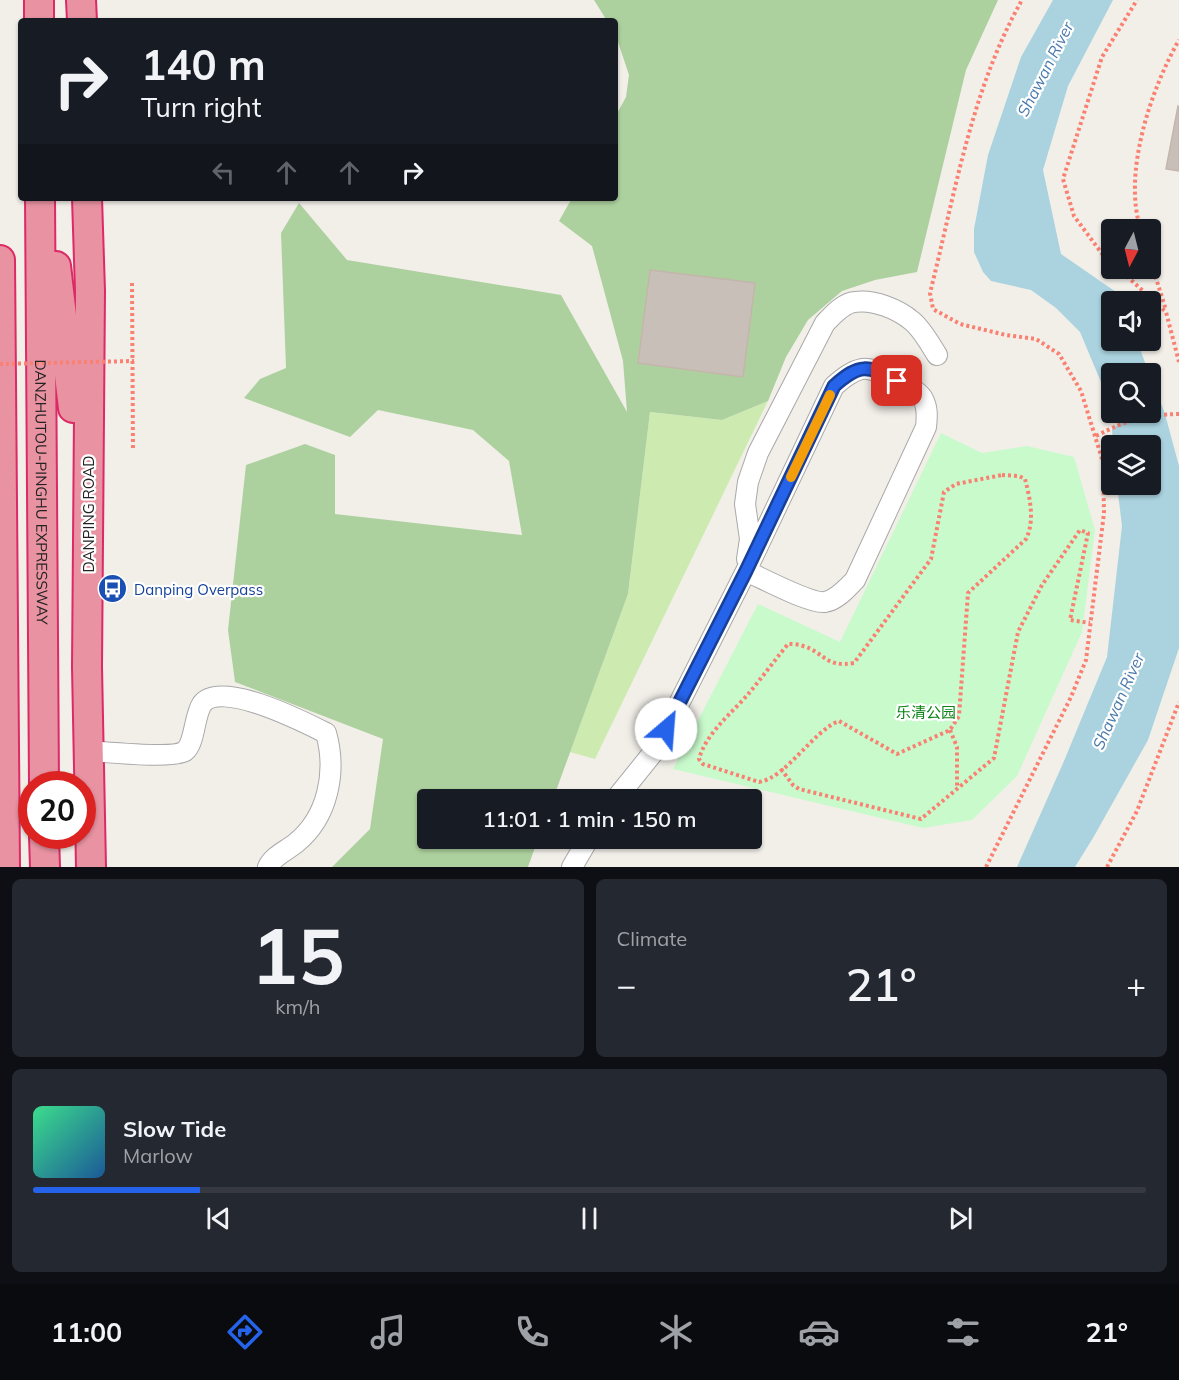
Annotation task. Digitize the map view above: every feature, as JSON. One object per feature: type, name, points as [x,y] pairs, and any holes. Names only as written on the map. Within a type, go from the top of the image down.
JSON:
[{"type":"highway","points":[[39,0],[39,18]]},
{"type":"highway","points":[[81,0],[82,18]]},
{"type":"highway","name":"DANZHUTOU-PINGHU EXPRESSWAY","points":[[40,201],[44,771]]},
{"type":"highway","points":[[48,201],[88,526]]},
{"type":"highway","name":"DANPING ROAD","points":[[87,201],[90,291],[87,667],[91,867]]},
{"type":"highway","points":[[0,260],[5,867]]},
{"type":"highway","points":[[82,771],[87,667]]},
{"type":"highway","points":[[45,849],[45,867]]},
{"type":"highway","points":[[77,867],[78,849]]},
{"type":"street","points":[[746,571],[750,539],[745,504],[748,483],[758,453],[825,323],[838,310],[854,302],[871,302],[890,308],[913,321],[937,355]]},
{"type":"street","points":[[625,789],[656,749],[746,571],[834,386],[843,378],[863,368],[877,370],[917,391],[923,399],[927,412],[926,428],[855,580],[840,594],[825,602],[810,600],[746,571]]},
{"type":"street","points":[[89,752],[171,755],[184,752],[190,744],[202,704],[211,696],[233,696],[294,717],[326,733],[331,751],[330,770],[328,789],[320,817],[305,836],[271,860],[268,867]]},
{"type":"street","points":[[572,867],[583,849]]},
{"type":"path","points":[[986,867],[1071,697],[1086,660],[1104,513],[1103,462],[1096,436],[1082,391],[1059,354],[1036,339],[1006,335],[960,324],[933,309],[930,293],[967,136],[988,74],[1022,0]]},
{"type":"path","points":[[1101,252],[1074,216],[1063,179],[1102,57],[1137,0]]},
{"type":"path","points":[[1140,219],[1135,180],[1146,112],[1167,60],[1179,40]]},
{"type":"path","points":[[1130,279],[1166,312]]},
{"type":"path","points":[[1156,279],[1179,362]]},
{"type":"path","points":[[132,283],[133,450]]},
{"type":"path","points":[[0,364],[134,362]]},
{"type":"path","points":[[1096,436],[1140,416],[1179,414]]},
{"type":"path","points":[[1002,475],[1019,476],[1025,479],[1029,495],[1031,529],[1026,539],[969,590],[959,716],[950,730],[897,754],[839,721],[831,724],[767,781],[759,782],[703,764],[699,759],[714,732],[750,692],[788,644],[805,646],[822,658],[840,665],[854,663],[932,559],[944,492],[956,484],[1002,475]]},
{"type":"path","points":[[781,770],[799,789],[921,819],[994,758],[1018,632],[1042,585],[1080,530],[1088,533],[1070,620],[1090,623]]},
{"type":"path","points":[[1107,867],[1137,811],[1179,702]]},
{"type":"path","points":[[950,730],[957,747],[957,789]]},
{"type":"green space","points":[[594,0],[998,0],[966,70],[917,272],[875,280],[842,291],[808,320],[786,357],[768,401],[722,420],[650,412],[628,594],[557,789],[417,789],[417,849],[534,849],[528,867],[332,867],[370,829],[383,739],[235,682],[228,630],[246,465],[305,444],[335,455],[335,514],[522,535],[509,461],[473,430],[378,410],[350,437],[244,398],[260,379],[286,368],[281,233],[299,203],[347,260],[561,295],[627,412],[623,361],[592,246],[559,221],[570,201],[618,201],[618,112],[626,97],[629,75],[618,42],[618,18],[605,18]]},
{"type":"green space","points":[[768,401],[595,759],[570,752],[628,594],[650,412],[722,420]]},
{"type":"green space","name":"乐清公园","points":[[941,433],[982,453],[1027,446],[1074,457],[1095,530],[1082,632],[1017,776],[972,820],[923,828],[673,769],[758,604],[840,642]]},
{"type":"water","name":"Shawan River","points":[[1053,0],[1113,0],[1068,86],[1043,170],[1061,254],[1115,291],[1101,291],[1101,351],[1141,351],[1145,363],[1101,363],[1101,382],[1080,332],[1056,308],[1031,290],[991,281],[983,272],[974,252],[974,229],[988,155],[1021,57]]},
{"type":"water","name":"Shawan River","points":[[1161,403],[1179,466],[1179,648],[1148,740],[1075,867],[1017,867],[1107,657],[1122,526],[1118,495],[1161,495],[1161,435],[1112,435],[1112,429],[1119,424],[1161,423]]},
{"type":"building","points":[[1179,107],[1179,171],[1166,169]]},
{"type":"building","points":[[650,270],[755,283],[743,377],[638,363]]},
{"type":"slow traffic","points":[[791,477],[830,395]]},
{"type":"place","name":"Danping Overpass","points":[[113,589]]},
{"type":"route","points":[[666,729],[746,571],[834,386],[843,378],[863,368],[877,370],[897,381]]}]
